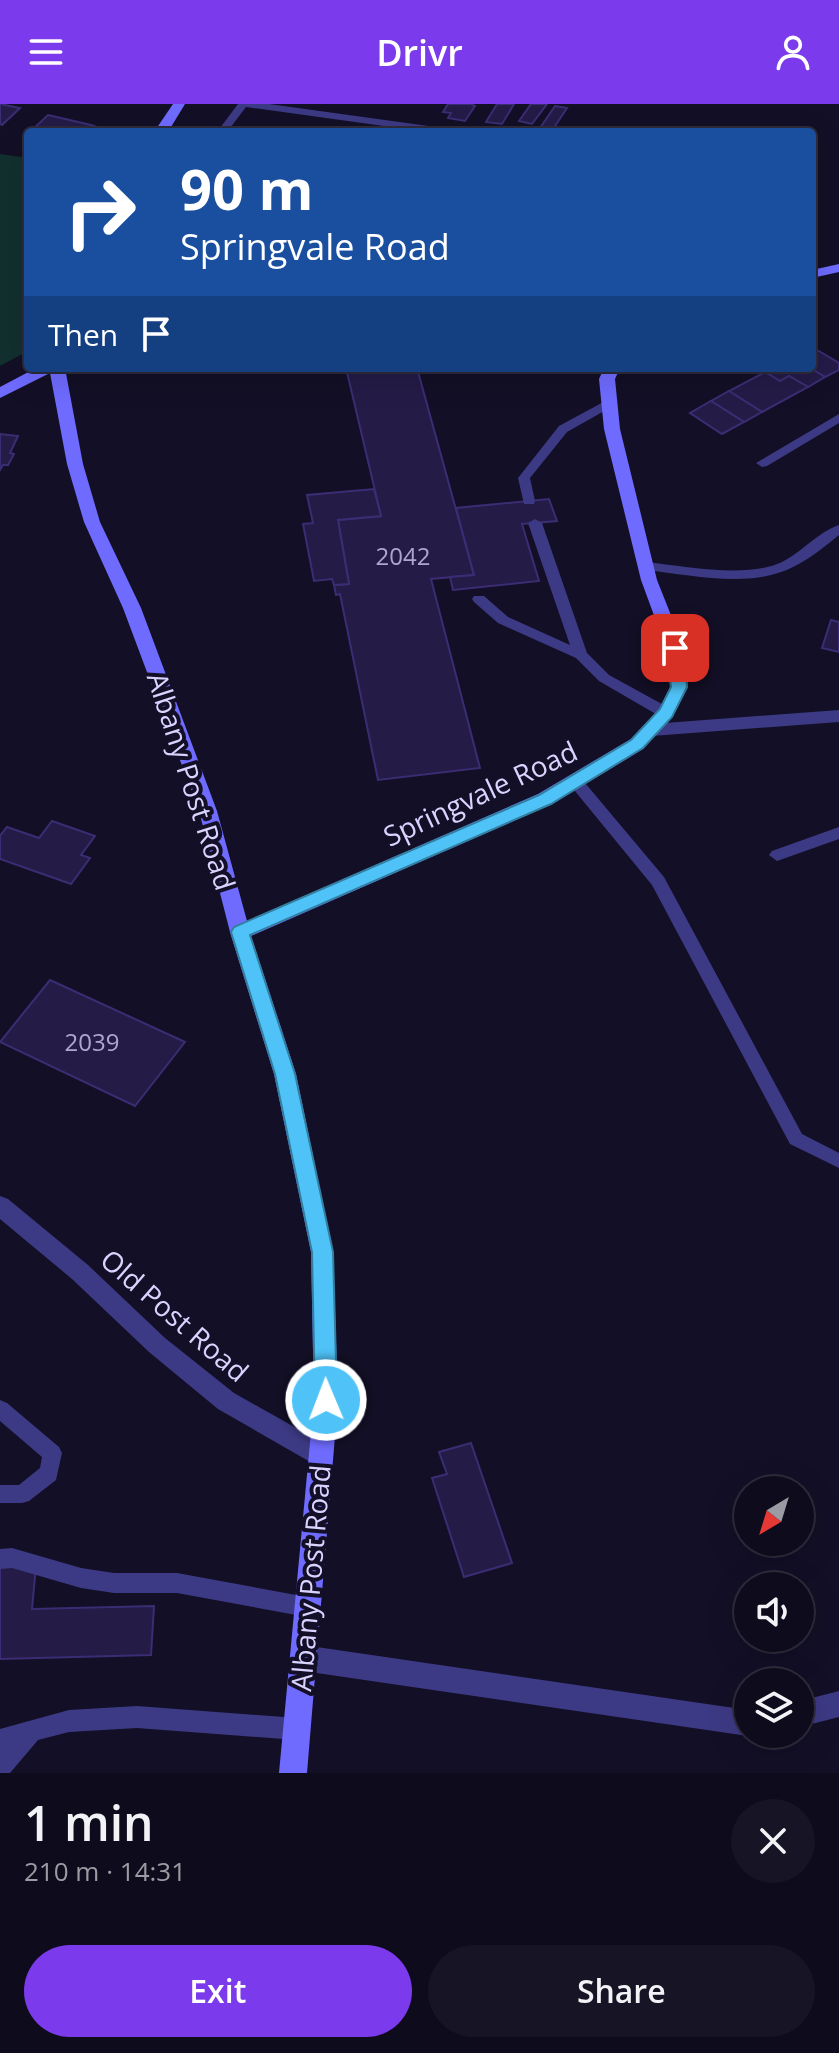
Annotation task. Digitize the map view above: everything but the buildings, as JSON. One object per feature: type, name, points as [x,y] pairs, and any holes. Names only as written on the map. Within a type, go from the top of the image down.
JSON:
[{"type":"main road","points":[[164,128],[179,104]]},
{"type":"main road","points":[[816,273],[839,268]]},
{"type":"main road","points":[[0,393],[40,372]]},
{"type":"main road","name":"Albany Post Road","points":[[58,372],[75,464],[92,522],[132,608],[208,811],[240,932],[285,1074],[322,1252],[326,1400],[293,1773]]},
{"type":"main road","name":"Springvale Road","points":[[240,932],[545,799],[637,744],[666,713],[679,687],[675,648],[646,566],[612,429],[607,379],[610,372]]},
{"type":"street","points":[[652,730],[839,716]]},
{"type":"street","name":"Old Post Road","points":[[0,1206],[80,1272],[157,1345],[226,1401],[321,1455]]},
{"type":"street","points":[[303,1658],[734,1721]]},
{"type":"street","points":[[814,1710],[839,1704]]},
{"type":"lane","points":[[225,128],[245,104],[421,128]]},
{"type":"lane","points":[[529,501],[524,478],[563,429],[609,403]]},
{"type":"lane","points":[[762,463],[839,418]]},
{"type":"lane","points":[[535,523],[581,655]]},
{"type":"lane","points":[[646,566],[711,572],[770,571],[799,558],[839,529]]},
{"type":"lane","points":[[479,599],[503,620],[581,655],[604,678],[666,713]]},
{"type":"lane","points":[[575,781],[658,881],[796,1139],[839,1161]]},
{"type":"lane","points":[[777,855],[839,833]]},
{"type":"lane","points":[[0,1409],[52,1453],[49,1473],[22,1494],[0,1494]]},
{"type":"lane","points":[[0,1559],[12,1558],[81,1578],[114,1583],[177,1583],[307,1607]]},
{"type":"lane","points":[[0,1740],[69,1721],[137,1717],[297,1729]]},
{"type":"lane","points":[[0,1768],[31,1732]]},
{"type":"green space","points":[[0,154],[24,157],[24,353],[0,366]]},
{"type":"route","points":[[326,1400],[322,1252],[285,1074],[240,932],[545,799],[637,744],[666,713],[679,687],[675,648]]}]
